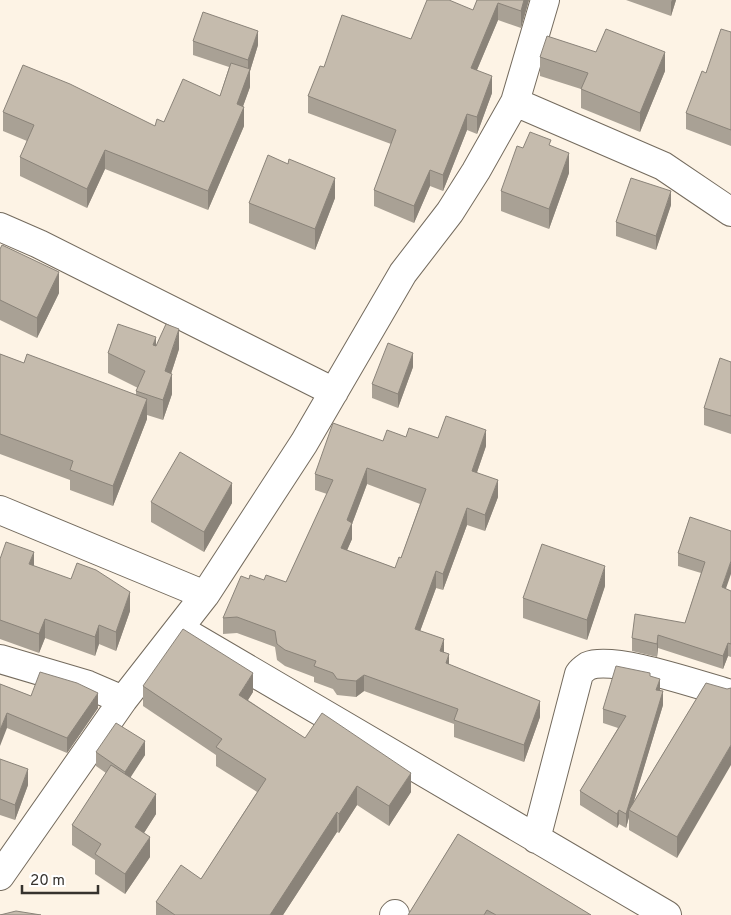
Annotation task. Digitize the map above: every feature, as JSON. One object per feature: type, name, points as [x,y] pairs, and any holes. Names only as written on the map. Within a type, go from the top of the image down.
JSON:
[{"type":"street","points":[[0,876],[123,700],[205,596],[304,443],[403,273],[450,212],[515,102],[545,0]]},
{"type":"street","points":[[515,102],[663,166],[731,212]]},
{"type":"street","points":[[0,227],[39,244],[334,392]]},
{"type":"street","points":[[0,510],[205,596]]},
{"type":"street","points":[[178,628],[667,915]]},
{"type":"street","points":[[0,659],[88,685],[123,700]]},
{"type":"street","points":[[536,839],[579,674],[587,666],[599,665],[634,668],[731,694]]},
{"type":"building","points":[[427,0],[449,0],[473,10],[477,0],[524,0],[521,11],[498,3],[471,68],[492,76],[477,117],[467,114],[443,175],[430,170],[414,206],[374,190],[396,130],[308,96],[320,66],[324,67],[342,15],[411,39]]},
{"type":"building","points":[[203,12],[258,31],[248,60],[193,41]]},
{"type":"building","points":[[606,29],[665,52],[640,113],[581,89],[588,73],[540,57],[547,36],[596,52]]},
{"type":"building","points":[[721,29],[731,32],[731,130],[686,113],[702,71],[706,73]]},
{"type":"building","points":[[231,63],[250,69],[237,104],[244,107],[208,191],[105,150],[87,189],[20,157],[34,125],[3,112],[23,65],[70,84],[155,126],[157,119],[164,122],[183,79],[220,96]]},
{"type":"building","points":[[530,132],[551,140],[549,145],[569,153],[549,209],[501,191],[517,146],[523,148]]},
{"type":"building","points":[[268,155],[288,164],[289,159],[335,178],[315,229],[249,203]]},
{"type":"building","points":[[631,178],[671,191],[656,236],[616,222]]},
{"type":"building","points":[[2,245],[59,272],[37,318],[0,300],[0,249]]},
{"type":"building","points":[[118,324],[156,337],[153,345],[156,346],[166,324],[179,329],[165,371],[172,374],[163,400],[136,391],[145,371],[108,353]]},
{"type":"building","points":[[388,343],[413,353],[398,394],[372,384]]},
{"type":"building","points":[[0,354],[24,363],[27,354],[147,399],[113,486],[70,470],[73,461],[0,434]]},
{"type":"building","points":[[720,358],[731,362],[731,416],[704,408]]},
{"type":"building","points":[[446,416],[486,430],[472,471],[498,480],[485,515],[467,508],[443,574],[436,571],[415,629],[444,639],[440,651],[449,654],[446,663],[540,701],[524,745],[454,720],[458,709],[364,675],[356,681],[337,679],[333,673],[314,666],[316,661],[285,650],[277,644],[275,631],[237,617],[223,618],[241,576],[249,579],[250,575],[264,580],[266,575],[286,582],[333,480],[315,474],[333,423],[383,441],[387,430],[406,437],[409,428],[438,438]],"holes":[[[367,468],[426,489],[401,558],[399,557],[395,568],[341,548],[352,523],[347,520]]]},
{"type":"building","points":[[180,452],[232,483],[204,532],[151,502]]},
{"type":"building","points":[[690,517],[731,531],[731,561],[722,587],[731,591],[731,644],[728,643],[723,656],[658,635],[657,644],[632,638],[635,614],[685,623],[705,562],[678,553]]},
{"type":"building","points":[[6,542],[34,552],[29,564],[71,579],[77,563],[96,570],[130,592],[116,632],[99,625],[95,637],[45,619],[39,634],[0,620],[0,559]]},
{"type":"building","points":[[542,544],[605,566],[587,620],[523,598]]},
{"type":"building","points":[[183,629],[253,673],[239,695],[305,738],[322,713],[411,773],[389,806],[357,786],[339,814],[337,812],[270,915],[175,915],[156,902],[181,865],[201,879],[266,779],[216,747],[222,739],[143,686]]},
{"type":"building","points":[[616,666],[650,673],[650,676],[660,679],[656,690],[663,691],[626,814],[619,810],[617,814],[580,791],[626,716],[603,709]]},
{"type":"building","points":[[40,672],[77,683],[98,693],[67,738],[7,713],[0,730],[0,684],[31,696]]},
{"type":"building","points":[[706,683],[727,689],[731,688],[731,745],[677,837],[629,810]]},
{"type":"building","points":[[116,723],[145,741],[125,772],[96,752]]},
{"type":"building","points":[[0,759],[28,769],[15,805],[0,799]]},
{"type":"building","points":[[111,765],[156,794],[135,827],[150,837],[125,874],[95,854],[101,844],[72,825]]},
{"type":"building","points":[[458,834],[591,915],[496,915],[487,910],[484,915],[408,915]]},
{"type":"building","points":[[16,911],[41,915],[0,915]]}]
